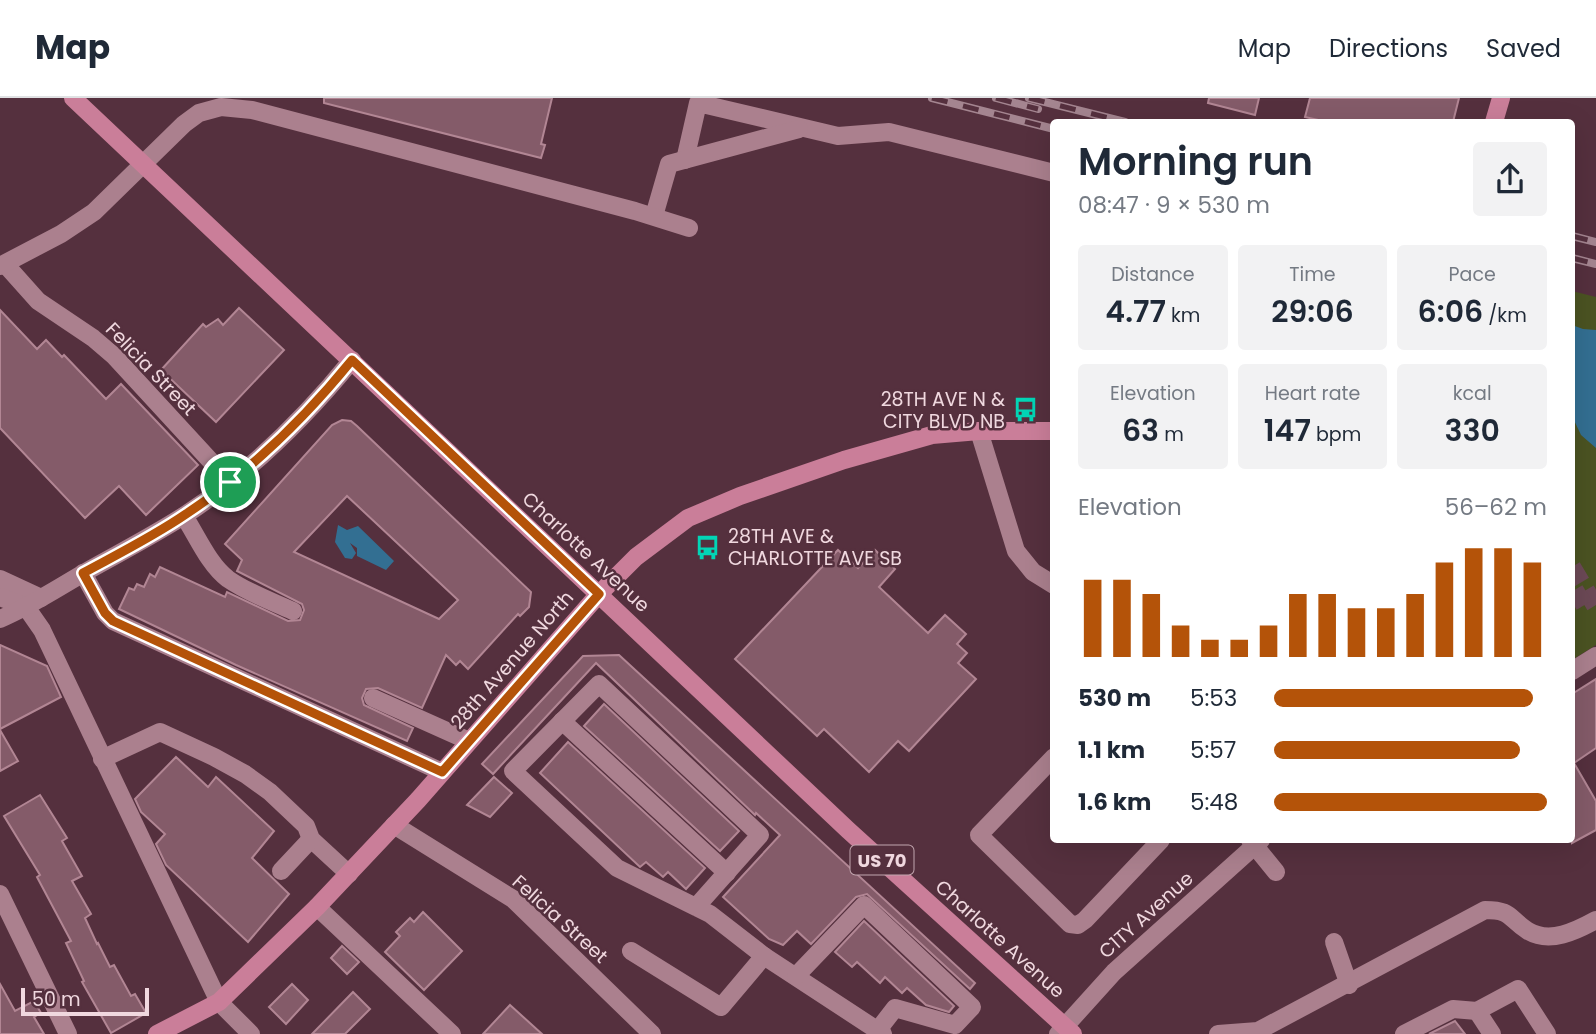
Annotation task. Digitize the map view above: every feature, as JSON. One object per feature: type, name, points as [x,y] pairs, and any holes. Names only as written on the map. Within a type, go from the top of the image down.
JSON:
[{"type":"main road","name":"Charlotte Avenue","points":[[73,98],[848,830],[1065,1031]]},
{"type":"main road","points":[[1495,119],[1501,98]]},
{"type":"main road","name":"28th Avenue North","points":[[157,1034],[219,1002],[317,907],[442,772],[599,594],[636,557],[688,518],[740,496],[857,456],[932,435],[979,431],[1050,431]]},
{"type":"street","points":[[685,160],[698,103],[838,136],[889,132],[1050,172]]},
{"type":"street","points":[[3,265],[55,238],[84,219],[199,113],[221,107],[254,104],[690,228]]},
{"type":"street","points":[[654,216],[669,164],[803,128]]},
{"type":"street","name":"Felicia Street","points":[[3,265],[38,301],[93,338],[114,356],[230,482]]},
{"type":"street","points":[[0,618],[34,603],[184,516],[230,482],[275,443],[331,386],[352,360]]},
{"type":"street","points":[[979,431],[1016,551],[1033,572],[1050,583]]},
{"type":"street","points":[[184,516],[221,573],[293,611]]},
{"type":"street","points":[[83,573],[105,613],[113,621],[442,772]]},
{"type":"street","points":[[0,579],[34,603],[42,630],[219,1002],[251,1034]]},
{"type":"street","points":[[0,597],[34,603]]},
{"type":"street","points":[[1575,669],[1596,656]]},
{"type":"street","points":[[696,907],[760,835],[599,684],[513,771],[617,868],[710,914],[764,956],[881,1032],[894,1008],[955,1025],[972,1007],[864,905],[796,976]]},
{"type":"street","points":[[373,698],[469,741]]},
{"type":"street","points":[[562,721],[726,873]]},
{"type":"street","points":[[103,759],[160,732],[214,757],[271,792],[306,826],[311,839],[349,874]]},
{"type":"street","points":[[1050,761],[979,835],[1070,924],[1079,925],[1085,920],[1158,843]]},
{"type":"street","name":"Felicia Street","points":[[394,825],[513,899],[652,1034]]},
{"type":"street","points":[[281,871],[311,839]]},
{"type":"street","name":"C1TY Avenue","points":[[1065,1031],[1114,972],[1255,843]]},
{"type":"street","points":[[1257,843],[1276,872]]},
{"type":"street","points":[[0,894],[68,1034]]},
{"type":"street","points":[[317,907],[452,1034]]},
{"type":"street","points":[[1218,1034],[1258,1031],[1349,985],[1485,910],[1503,910],[1531,932],[1556,937],[1596,920]]},
{"type":"street","points":[[1334,942],[1349,985]]},
{"type":"street","points":[[631,951],[721,1007],[764,956]]},
{"type":"street","points":[[1404,1034],[1453,1009],[1477,1011],[1518,989],[1546,1034]]},
{"type":"street","points":[[1477,1011],[1492,1034]]},
{"type":"green space","points":[[1575,292],[1596,297],[1596,645],[1575,658]]},
{"type":"water","points":[[1575,326],[1596,330],[1596,448],[1581,435],[1575,422]]},
{"type":"water","points":[[338,525],[347,530],[358,526],[394,561],[386,570],[357,556],[357,548],[350,543],[356,553],[352,559],[345,558],[335,542]]},
{"type":"building","points":[[324,98],[552,98],[541,144],[545,145],[541,158],[324,103]]},
{"type":"building","points":[[1209,98],[1259,98],[1255,115],[1208,103]]},
{"type":"building","points":[[1310,98],[1459,98],[1454,119],[1305,117]]},
{"type":"building","points":[[239,308],[284,350],[216,422],[161,370],[203,324],[206,327],[218,319],[223,325]]},
{"type":"building","points":[[0,310],[37,349],[46,340],[62,357],[64,355],[106,399],[121,384],[198,465],[146,515],[119,486],[85,518],[0,428]]},
{"type":"building","points":[[342,420],[351,421],[357,426],[531,592],[529,607],[520,616],[518,614],[468,669],[460,661],[456,665],[446,655],[422,708],[378,688],[366,689],[362,698],[364,705],[413,728],[407,741],[236,665],[119,609],[129,588],[134,590],[137,584],[144,587],[150,574],[155,577],[160,567],[225,597],[227,592],[288,621],[300,620],[304,610],[302,604],[237,571],[242,560],[225,544],[332,425]],"holes":[[[347,496],[458,600],[439,619],[294,552]]]},
{"type":"building","points":[[838,550],[858,568],[875,550],[895,569],[879,587],[928,633],[945,615],[966,634],[957,644],[967,653],[958,663],[976,679],[909,751],[898,741],[869,772],[824,729],[817,736],[735,659]]},
{"type":"building","points":[[0,645],[47,666],[61,697],[0,729]]},
{"type":"building","points":[[619,655],[975,983],[970,989],[867,894],[856,897],[811,944],[797,931],[783,945],[769,939],[723,897],[780,835],[756,813],[755,815],[596,663],[493,774],[482,764],[583,656]]},
{"type":"building","points":[[1596,679],[1596,748],[1575,762],[1575,692]]},
{"type":"building","points":[[604,704],[739,831],[720,851],[584,726]]},
{"type":"building","points":[[0,730],[18,761],[0,771]]},
{"type":"building","points":[[568,742],[705,868],[686,889],[668,872],[663,877],[646,862],[640,867],[540,773]]},
{"type":"building","points":[[176,757],[208,787],[216,777],[274,831],[252,858],[289,894],[248,942],[166,865],[156,844],[165,834],[141,812],[135,799]]},
{"type":"building","points":[[1575,765],[1596,801],[1596,830],[1575,841]]},
{"type":"building","points":[[494,777],[512,793],[490,817],[467,805]]},
{"type":"building","points":[[40,795],[67,838],[62,841],[82,876],[72,881],[91,914],[85,918],[97,944],[110,967],[114,965],[131,996],[135,994],[146,1013],[111,1033],[82,982],[84,981],[66,943],[71,941],[37,877],[40,875],[4,816]]},
{"type":"building","points":[[423,912],[462,951],[424,990],[385,952],[400,936],[396,932],[410,918],[414,922]]},
{"type":"building","points":[[864,921],[954,1006],[949,1012],[926,1005],[907,988],[902,993],[885,977],[880,983],[857,962],[852,967],[835,952]]},
{"type":"building","points":[[342,946],[359,962],[347,974],[331,958]]},
{"type":"building","points":[[0,984],[15,1011],[34,1001],[41,1013],[34,1017],[44,1034],[0,1034]]},
{"type":"building","points":[[292,984],[308,1000],[286,1024],[269,1007]]},
{"type":"building","points":[[353,992],[370,1009],[345,1034],[312,1034]]},
{"type":"building","points":[[510,1005],[542,1034],[483,1034]]},
{"type":"building","points":[[1455,1021],[1465,1034],[1429,1034]]},
{"type":"tunnel","points":[[1575,572],[1596,607]]},
{"type":"tunnel","points":[[1575,600],[1587,593]]},
{"type":"railway","points":[[932,98],[1050,128]]},
{"type":"railway","points":[[996,98],[1038,109]]},
{"type":"railway","points":[[1029,98],[1113,119]]},
{"type":"railway","points":[[1575,237],[1596,242]]},
{"type":"railway","points":[[1575,259],[1596,264]]},
{"type":"place","name":"28TH AVE N & CITY BLVD NB","points":[[1025,410]]},
{"type":"place","name":"28TH AVE & CHARLOTTE AVE SB","points":[[708,547]]},
{"type":"route","points":[[352,360],[599,594],[442,772],[113,621],[105,613],[83,573],[167,527],[230,482],[275,443],[331,386],[352,360]]}]
